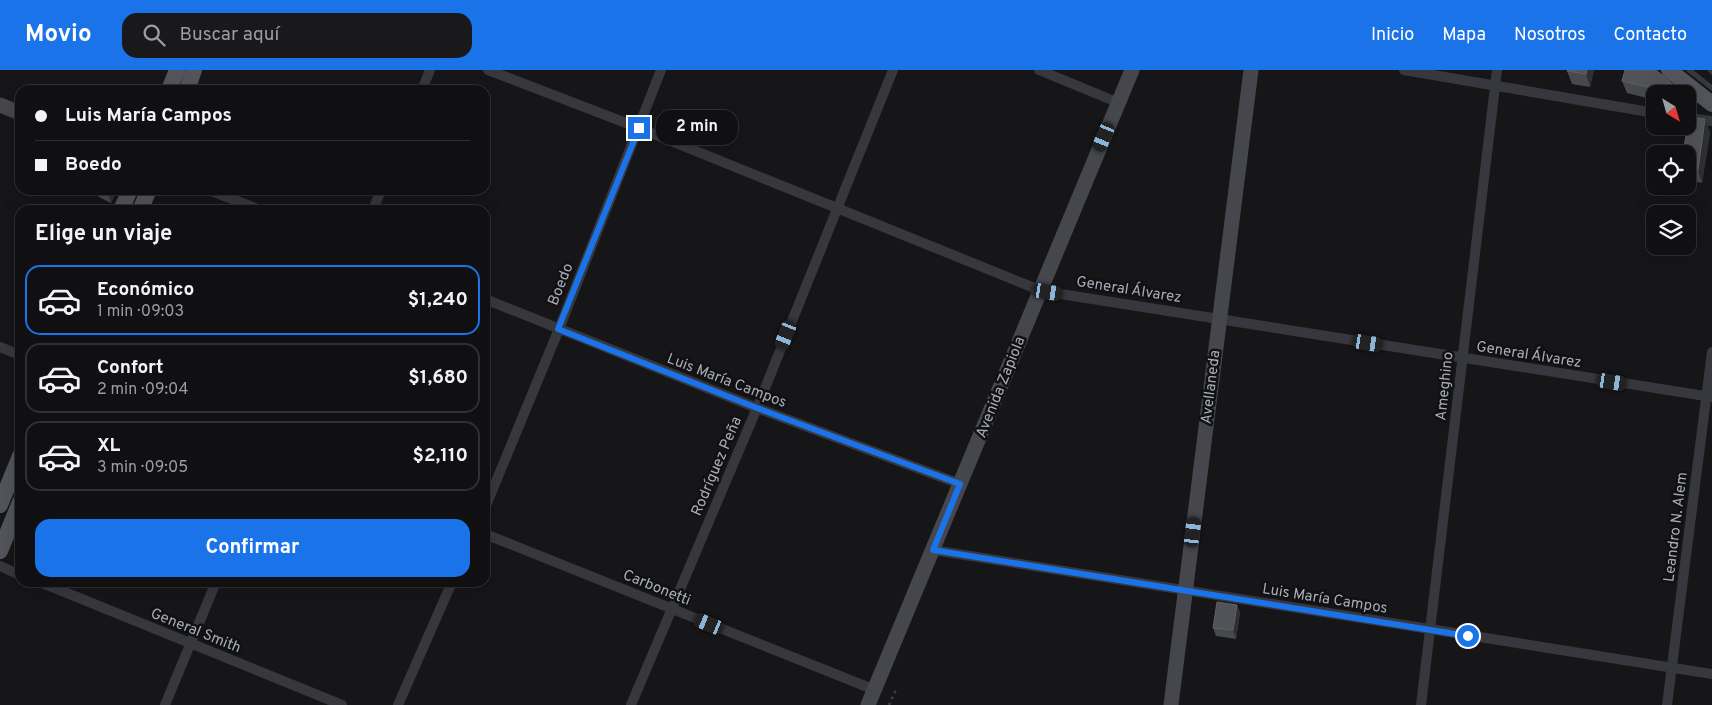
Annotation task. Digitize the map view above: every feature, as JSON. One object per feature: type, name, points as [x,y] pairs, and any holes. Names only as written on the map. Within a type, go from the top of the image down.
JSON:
[{"type":"main road","points":[[171,85],[177,70]]},
{"type":"main road","points":[[189,85],[194,70]]},
{"type":"main road","name":"Avenida Zapiola","points":[[868,705],[1132,70]]},
{"type":"main road","name":"Avellaneda","points":[[1171,705],[1251,70]]},
{"type":"main road","points":[[1669,70],[1712,104]]},
{"type":"main road","points":[[0,105],[15,111]]},
{"type":"main road","points":[[0,505],[15,468]]},
{"type":"main road","points":[[0,551],[15,514]]},
{"type":"street","points":[[424,85],[430,70]]},
{"type":"street","name":"General Álvarez","points":[[488,70],[639,128],[1040,289],[1709,397]]},
{"type":"street","name":"Boedo","points":[[490,496],[661,70]]},
{"type":"street","name":"Rodríguez Peña","points":[[631,705],[757,408],[892,70]]},
{"type":"street","points":[[1040,70],[1119,103]]},
{"type":"street","points":[[1404,70],[1646,111]]},
{"type":"street","name":"Ameghino","points":[[1421,705],[1497,70]]},
{"type":"street","points":[[1696,120],[1712,120]]},
{"type":"street","points":[[222,195],[247,205]]},
{"type":"street","name":"Luis María Campos","points":[[490,301],[757,408],[960,484]]},
{"type":"street","points":[[0,347],[15,353]]},
{"type":"street","name":"Leandro N. Alem","points":[[1667,705],[1709,397],[1712,352]]},
{"type":"street","name":"Carbonetti","points":[[490,536],[875,690]]},
{"type":"street","name":"Luis María Campos","points":[[933,550],[1712,674]]},
{"type":"street","points":[[0,566],[15,572]]},
{"type":"street","name":"General Smith","points":[[52,587],[342,705]]},
{"type":"street","points":[[165,705],[214,587]]},
{"type":"street","points":[[398,705],[450,587]]},
{"type":"lane","points":[[1689,70],[1712,88]]},
{"type":"path","points":[[890,705],[896,690]]},
{"type":"building","points":[[1568,70],[1587,70],[1586,74]]},
{"type":"building","points":[[1625,70],[1656,70],[1674,85],[1646,86],[1622,81]]},
{"type":"building","points":[[1696,118],[1705,119],[1698,170],[1696,170],[1696,145],[1684,145],[1686,135],[1696,135]]},
{"type":"building","points":[[1217,602],[1237,605],[1233,630],[1213,628]]},
{"type":"route","points":[[639,128],[558,329],[757,408],[960,484],[933,550],[1468,636]]}]
